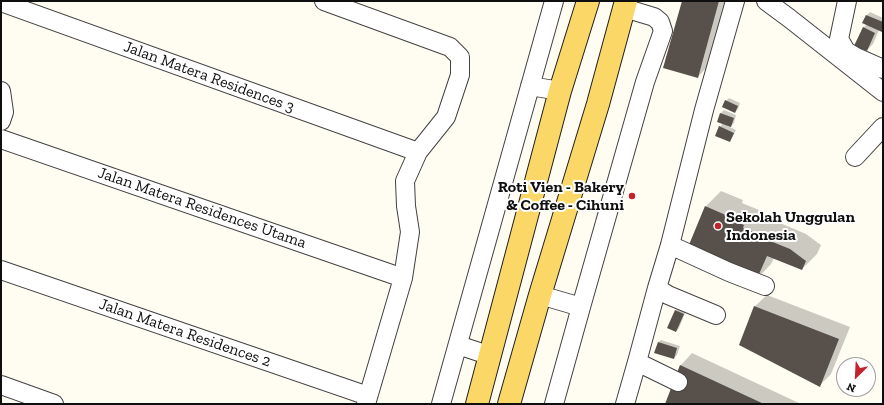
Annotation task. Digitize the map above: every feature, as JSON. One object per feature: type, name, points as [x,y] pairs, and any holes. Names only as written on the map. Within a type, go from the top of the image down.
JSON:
[{"type":"main road","points":[[477,404],[560,91],[588,1]]},
{"type":"main road","points":[[509,404],[540,295],[598,104],[625,5]]},
{"type":"street","points":[[324,1],[450,47],[460,57],[460,75],[446,117],[418,152],[404,181],[410,232],[403,278],[367,400]]},
{"type":"street","points":[[441,404],[554,1]]},
{"type":"street","points":[[625,404],[670,245],[704,110],[735,1]]},
{"type":"street","points":[[766,1],[883,92]]},
{"type":"street","points":[[847,1],[839,39],[846,51],[883,69]]},
{"type":"street","name":"Jalan Matera Residences 3","points":[[1,2],[418,152]]},
{"type":"street","points":[[554,404],[645,82],[663,31],[660,22],[654,17],[625,5]]},
{"type":"street","points":[[530,86],[560,91]]},
{"type":"street","points":[[1,91],[4,112],[1,121]]},
{"type":"street","points":[[855,157],[883,127]]},
{"type":"street","name":"Jalan Matera Residences Utama","points":[[1,139],[403,278]]},
{"type":"street","points":[[670,245],[729,272],[765,286]]},
{"type":"street","name":"Jalan Matera Residences 2","points":[[1,270],[367,400]]},
{"type":"street","points":[[657,288],[668,295],[716,315]]},
{"type":"street","points":[[540,295],[581,307]]},
{"type":"street","points":[[458,345],[490,356]]},
{"type":"street","points":[[637,362],[678,382]]},
{"type":"street","points":[[1,385],[54,404]]},
{"type":"building","points":[[682,1],[719,1],[698,78],[663,68]]},
{"type":"building","points":[[866,15],[883,22],[882,32],[862,23]]},
{"type":"building","points":[[863,27],[875,33],[867,51],[854,46]]},
{"type":"building","points":[[725,100],[738,106],[735,113],[722,107]]},
{"type":"building","points":[[720,113],[734,118],[731,127],[717,122]]},
{"type":"building","points":[[719,126],[734,133],[730,142],[715,136]]},
{"type":"building","name":"Sekolah Unggulan Indonesia","points":[[705,206],[744,225],[743,228],[759,234],[758,236],[790,249],[806,261],[802,270],[767,256],[756,281],[686,252]]},
{"type":"building","points":[[754,306],[839,339],[820,387],[739,345]]},
{"type":"building","points":[[675,310],[684,314],[676,332],[667,328]]},
{"type":"building","points":[[658,342],[677,348],[674,359],[654,353]]},
{"type":"building","points":[[680,365],[764,404],[665,404]]},
{"type":"place","name":"Roti Vien - Bakery & Coffee - Cihuni","points":[[632,196]]},
{"type":"place","name":"Sekolah Unggulan Indonesia","points":[[718,226]]}]
